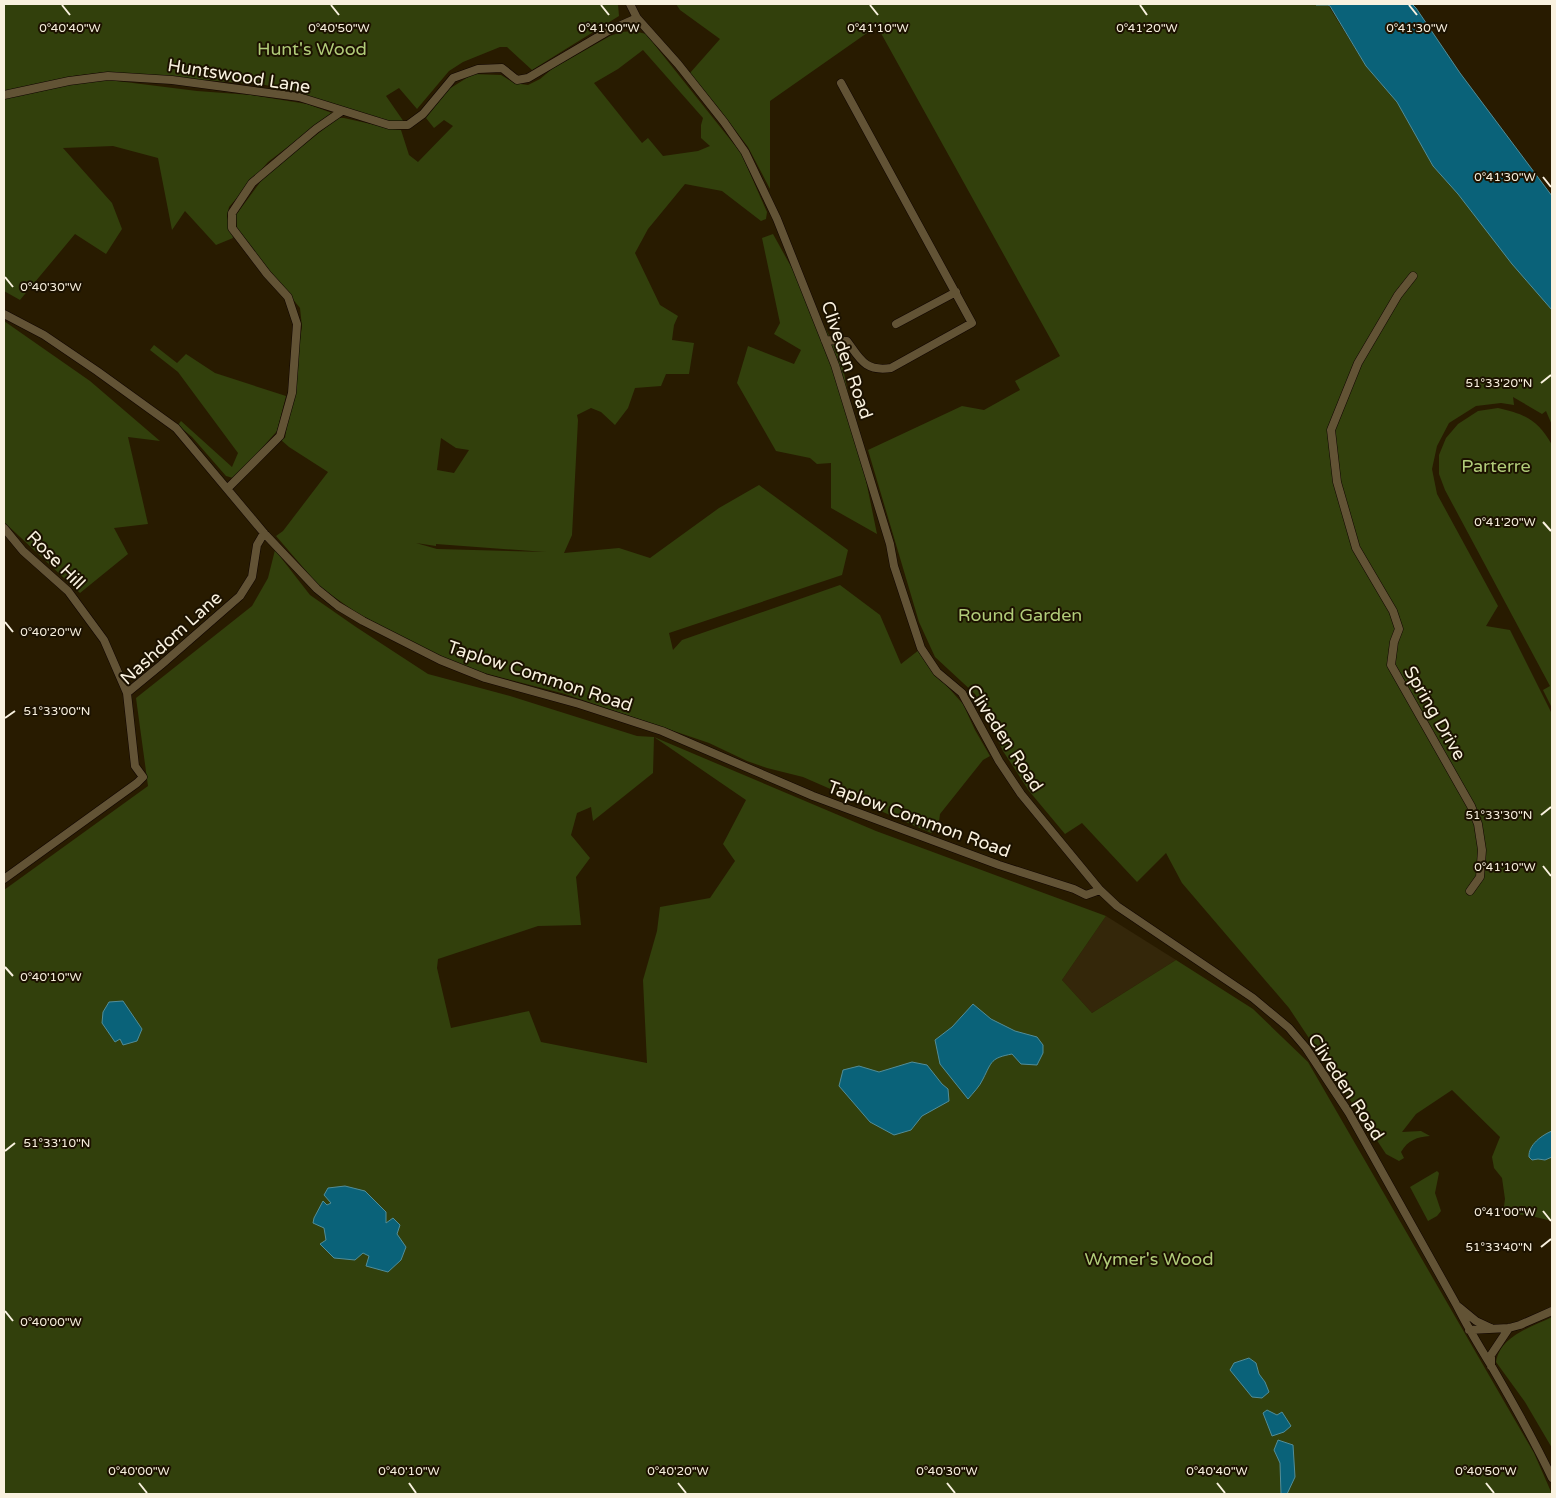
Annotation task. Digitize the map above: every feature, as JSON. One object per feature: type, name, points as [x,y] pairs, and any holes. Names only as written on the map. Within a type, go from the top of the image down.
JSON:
[{"type":"street","name":"Cliveden Road","points":[[630,4],[636,18],[678,64],[745,152],[777,219],[835,365],[890,544],[897,575],[921,648],[937,672],[962,693],[999,762],[1021,794],[1100,890],[1134,919],[1253,998],[1284,1023],[1300,1041],[1349,1113],[1552,1478]]},
{"type":"street","name":"Huntswood Lane","points":[[4,95],[69,81],[108,76],[172,80],[299,97],[389,125],[408,125],[423,114],[453,78],[478,69],[502,68],[517,80],[528,78],[608,31],[636,18]]},
{"type":"street","points":[[825,340],[847,341],[864,364],[878,369],[891,368],[972,323],[841,83]]},
{"type":"street","points":[[228,488],[280,436],[292,393],[298,324],[288,298],[232,228],[232,214],[252,182],[316,129],[342,111]]},
{"type":"street","name":"Spring Drive","points":[[1413,276],[1398,295],[1358,363],[1331,430],[1338,482],[1356,548],[1393,610],[1399,629],[1394,642],[1390,665],[1471,806],[1478,824],[1482,850],[1480,877],[1470,892]]},
{"type":"street","points":[[896,324],[956,292]]},
{"type":"street","name":"Taplow Common Road","points":[[4,314],[44,335],[176,428],[264,533],[317,589],[338,606],[363,621],[440,660],[485,678],[579,704],[662,732],[813,796],[998,865],[1074,889],[1086,895],[1100,890]]},
{"type":"street","name":"Rose Hill","points":[[4,528],[23,551],[68,591],[104,640],[127,694]]},
{"type":"street","name":"Nashdom Lane","points":[[4,879],[142,777],[135,766],[127,694],[240,596],[252,577],[257,546],[264,533]]},
{"type":"street","points":[[1456,1304],[1476,1321],[1493,1330]]},
{"type":"street","points":[[1469,1330],[1509,1328],[1552,1311]]},
{"type":"street","points":[[1491,1366],[1491,1355],[1509,1328]]},
{"type":"shaded area","points":[[1106,916],[1176,960],[1092,1013],[1062,980]]},
{"type":"green space","name":"Hunt's Wood","points":[[4,4],[618,4],[619,16],[532,70],[507,47],[500,47],[463,62],[449,71],[417,109],[399,88],[386,96],[404,122],[399,123],[372,118],[298,92],[265,85],[106,72],[73,76],[4,92]]},
{"type":"green space","name":"Round Garden","points":[[676,4],[1328,5],[1366,66],[1397,102],[1433,166],[1552,310],[1552,425],[1546,411],[1542,414],[1513,397],[1514,405],[1501,403],[1476,406],[1449,423],[1437,446],[1432,469],[1437,494],[1498,606],[1486,626],[1510,630],[1552,714],[1552,1221],[1527,1215],[1503,1214],[1505,1199],[1502,1178],[1494,1168],[1492,1157],[1500,1137],[1452,1090],[1416,1114],[1402,1132],[1421,1131],[1430,1136],[1417,1138],[1410,1142],[1401,1152],[1404,1158],[1399,1161],[1386,1154],[1289,1008],[1182,883],[1166,853],[1137,882],[1082,823],[1065,834],[1029,791],[1003,751],[975,694],[935,657],[919,622],[868,450],[962,406],[984,410],[1020,390],[1015,381],[1060,356],[877,26],[770,101],[770,189],[748,147],[690,73],[720,39],[680,10]]},
{"type":"green space","points":[[634,31],[646,34],[741,153],[767,212],[766,219],[761,221],[722,191],[685,184],[648,229],[635,253],[660,305],[678,316],[674,325],[672,340],[694,343],[689,374],[666,374],[661,386],[635,388],[628,408],[615,425],[601,412],[591,408],[577,415],[572,535],[564,553],[619,548],[650,558],[719,508],[759,485],[848,550],[842,575],[669,633],[673,650],[682,640],[840,585],[880,615],[901,664],[919,650],[928,665],[963,704],[990,756],[983,760],[940,814],[938,829],[931,833],[803,777],[747,761],[709,743],[565,694],[473,670],[431,654],[354,611],[320,587],[276,536],[283,531],[328,472],[280,439],[285,438],[302,327],[300,308],[237,230],[236,215],[266,174],[338,118],[401,130],[409,155],[418,162],[453,126],[444,120],[434,128],[426,118],[449,89],[473,74],[501,75],[514,83],[528,85],[540,79],[552,69],[610,36],[621,32]],"holes":[[[643,50],[703,118],[701,138],[710,146],[698,151],[663,156],[648,138],[642,143],[594,83],[618,69]],[[441,438],[456,448],[469,450],[454,473],[437,470]],[[416,543],[436,546],[436,544],[546,552],[437,549]]]},
{"type":"green space","points":[[109,80],[197,91],[251,95],[307,104],[332,113],[268,162],[229,207],[227,216],[233,238],[216,245],[185,211],[172,230],[158,158],[113,146],[63,148],[112,203],[122,229],[106,254],[75,234],[20,300],[4,291],[4,98],[79,83]]},
{"type":"green space","points":[[773,234],[835,346],[843,368],[877,534],[831,508],[831,463],[817,464],[810,458],[776,451],[737,383],[748,346],[794,364],[801,350],[774,334],[780,323],[762,238]]},
{"type":"green space","points":[[4,321],[90,381],[160,441],[128,437],[148,524],[114,528],[128,554],[80,593],[4,522]]},
{"type":"green space","points":[[154,345],[177,363],[186,354],[215,373],[286,396],[277,431],[239,474],[233,478],[226,476],[192,437],[178,425],[181,421],[232,467],[238,453],[178,372],[150,350]]},
{"type":"green space","name":"Parterre","points":[[1498,408],[1530,419],[1547,436],[1552,445],[1552,708],[1543,690],[1550,686],[1445,490],[1439,474],[1439,455],[1446,438],[1458,424],[1478,411]]},
{"type":"green space","name":"Wymer's Wood","points":[[275,550],[310,595],[428,674],[510,696],[637,736],[654,737],[876,831],[1106,916],[1062,980],[1092,1013],[1176,960],[1253,1009],[1308,1062],[1534,1453],[1552,1494],[4,1494],[4,890],[148,786],[136,698],[252,606],[268,578]],"holes":[[[654,737],[746,800],[723,844],[735,861],[710,898],[660,907],[657,931],[643,980],[647,1063],[541,1042],[529,1011],[451,1028],[437,968],[438,959],[538,926],[581,925],[576,877],[590,858],[571,835],[577,813],[591,807],[593,821],[653,773]]]},
{"type":"green space","points":[[1437,1171],[1439,1173],[1435,1193],[1441,1211],[1437,1216],[1428,1221],[1410,1187]]},
{"type":"green space","points":[[1552,1317],[1552,1448],[1525,1402],[1496,1362],[1499,1353],[1510,1339]]},
{"type":"water","points":[[1316,4],[1412,4],[1416,8],[1460,73],[1552,196],[1552,310],[1512,264],[1458,194],[1433,166],[1397,102],[1366,66],[1330,6]]},
{"type":"water","points":[[123,1001],[142,1029],[137,1041],[123,1045],[120,1039],[115,1042],[102,1023],[103,1012],[109,1002]]},
{"type":"water","points":[[973,1004],[991,1019],[1015,1031],[1037,1037],[1043,1045],[1043,1053],[1037,1065],[1021,1064],[1012,1054],[996,1059],[968,1099],[940,1064],[935,1040],[952,1027]]},
{"type":"water","points":[[912,1062],[927,1065],[948,1089],[949,1101],[922,1116],[911,1130],[894,1135],[870,1122],[839,1086],[843,1070],[859,1066],[879,1072]]},
{"type":"water","points":[[1552,1131],[1552,1157],[1545,1160],[1532,1160],[1529,1157],[1529,1153],[1533,1145],[1544,1135]]},
{"type":"water","points":[[345,1186],[365,1191],[386,1212],[386,1223],[393,1218],[400,1225],[397,1234],[406,1247],[401,1260],[388,1272],[366,1266],[369,1256],[363,1253],[355,1260],[334,1258],[320,1244],[326,1240],[324,1228],[313,1223],[314,1218],[323,1201],[327,1205],[331,1203],[324,1195],[328,1188]]},
{"type":"water","points":[[1249,1358],[1256,1363],[1259,1374],[1269,1392],[1262,1398],[1252,1397],[1230,1370],[1234,1363]]},
{"type":"water","points":[[1267,1410],[1277,1415],[1282,1412],[1291,1426],[1284,1432],[1272,1436],[1263,1413]]},
{"type":"water","points":[[1278,1440],[1293,1445],[1295,1477],[1287,1494],[1281,1494],[1280,1463],[1274,1450]]}]
